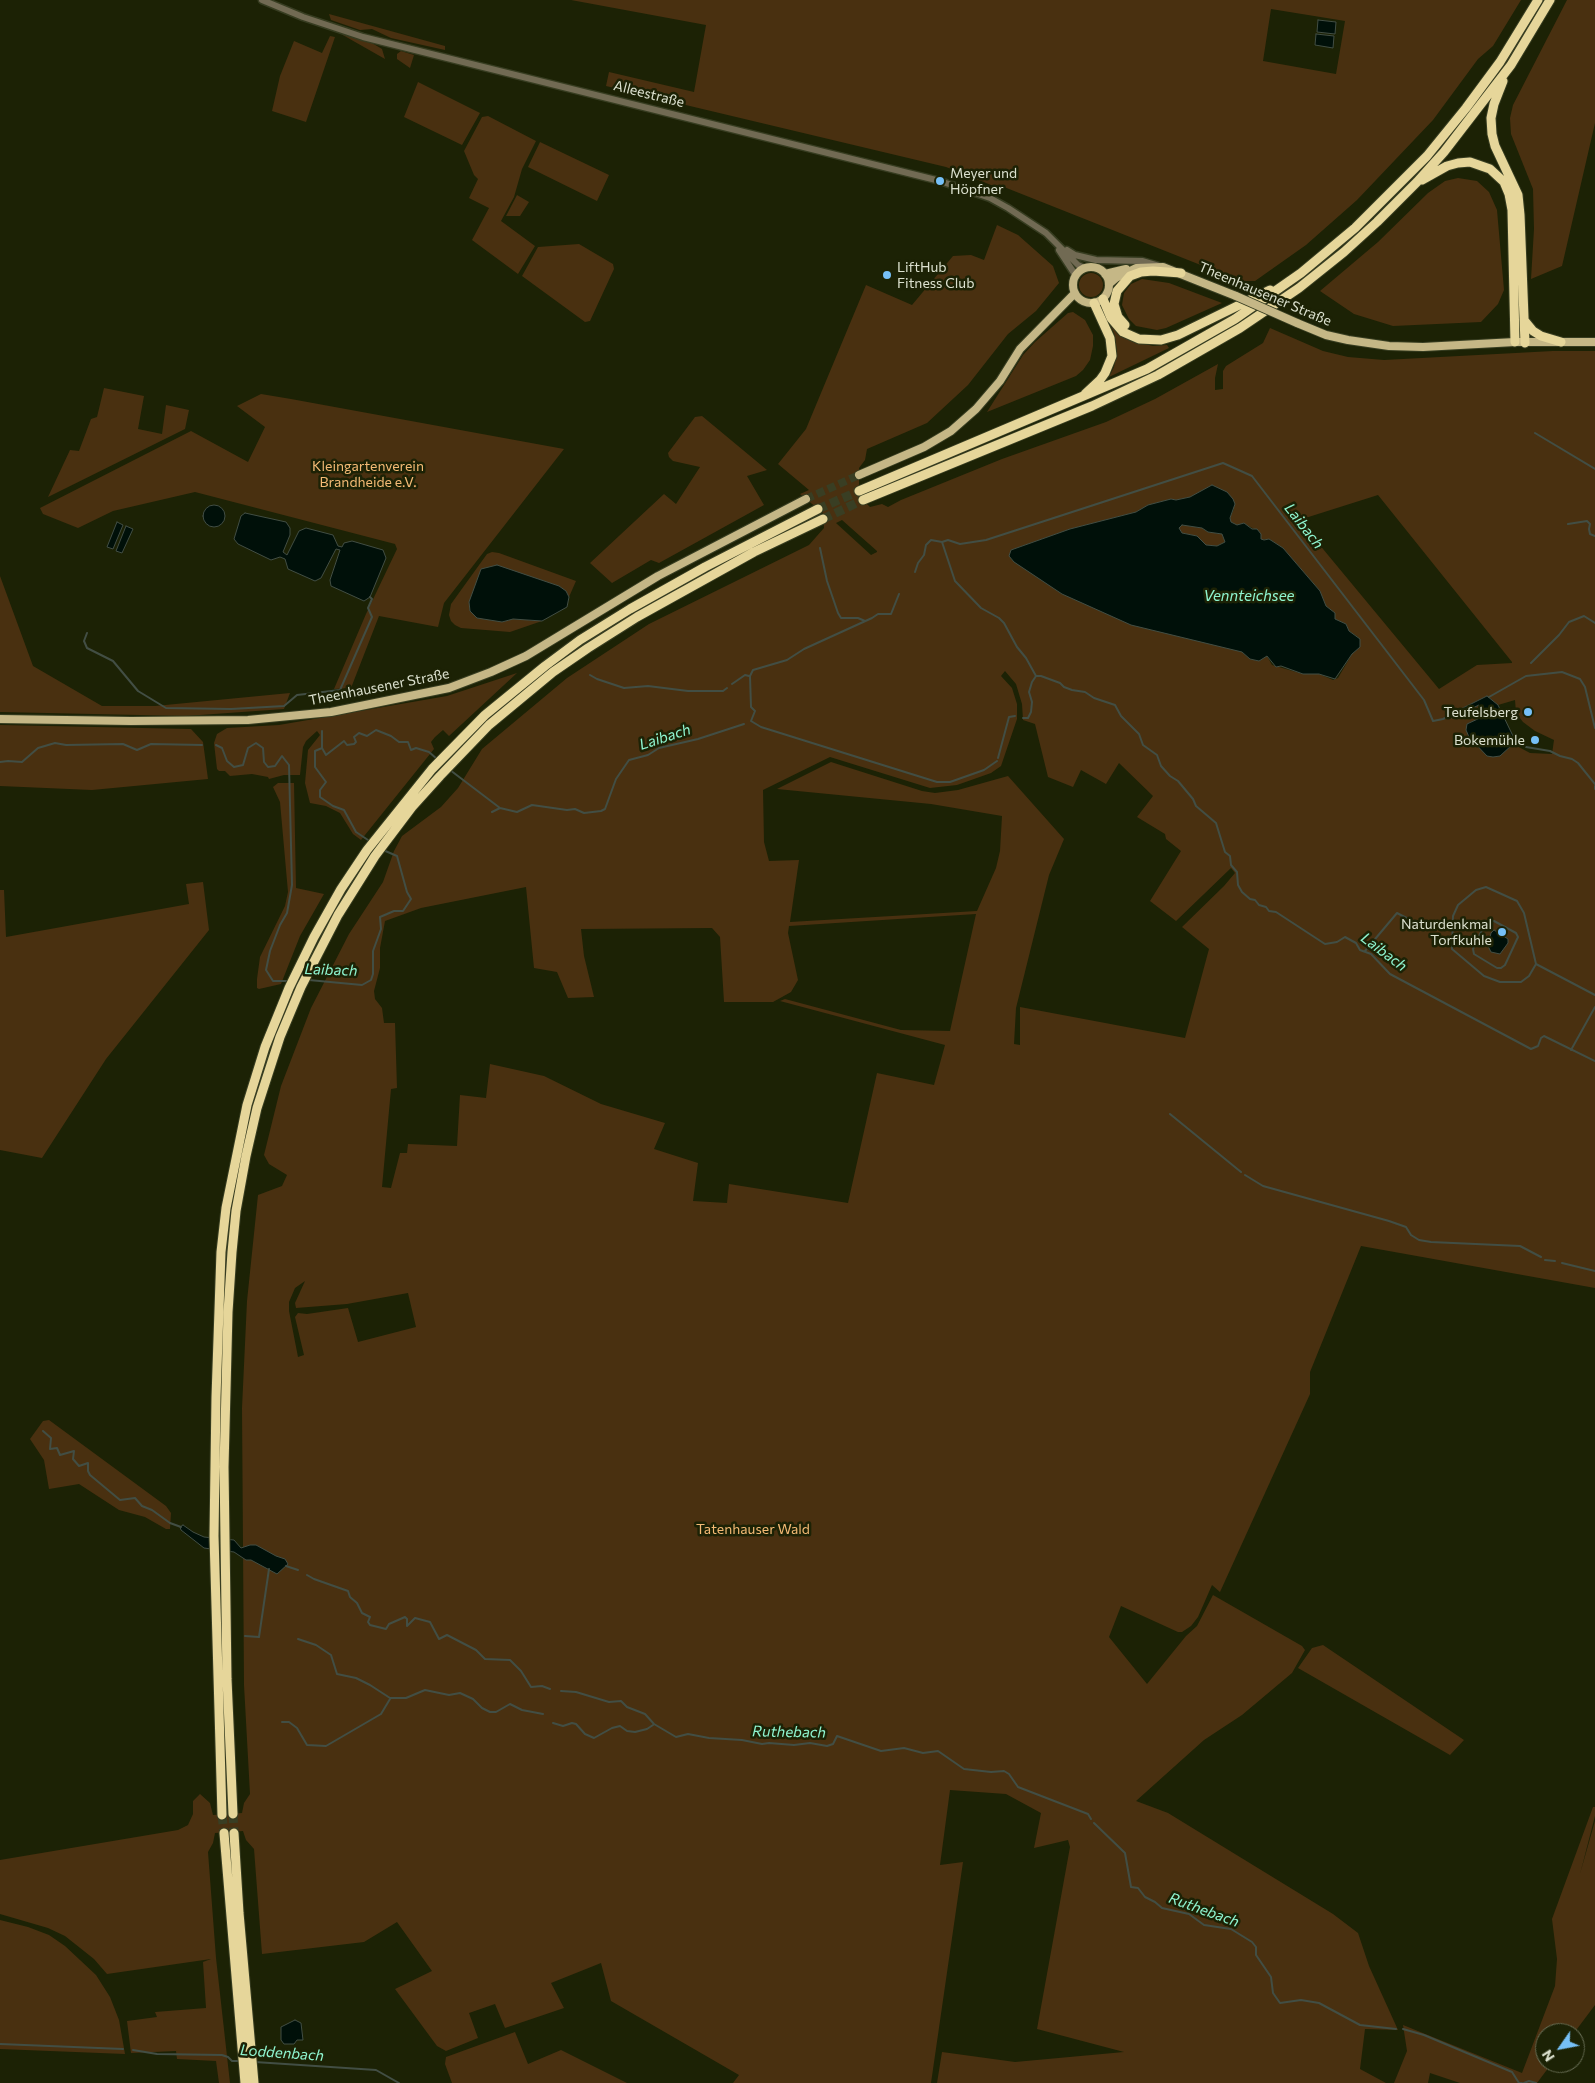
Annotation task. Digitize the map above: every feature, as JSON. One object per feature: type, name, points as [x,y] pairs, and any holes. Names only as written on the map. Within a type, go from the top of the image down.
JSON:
[{"type":"highway","points":[[859,491],[1147,369],[1235,320],[1301,273],[1355,228],[1427,156],[1500,62],[1538,0]]},
{"type":"highway","points":[[863,500],[1092,406],[1202,351],[1263,314],[1299,288],[1344,252],[1418,182],[1444,152],[1511,65],[1550,0]]},
{"type":"highway","points":[[1511,65],[1494,104],[1491,118],[1495,146],[1518,195],[1525,342]]},
{"type":"highway","points":[[1418,182],[1447,166],[1470,162],[1490,169],[1504,182],[1509,194],[1512,210],[1515,342]]},
{"type":"highway","points":[[1150,340],[1127,328],[1118,317],[1114,304],[1117,291],[1130,276],[1141,272],[1181,273]]},
{"type":"highway","points":[[1098,301],[1124,332],[1138,340],[1161,340],[1178,335],[1301,273]]},
{"type":"highway","points":[[1072,402],[1100,380],[1106,373],[1112,356],[1112,347],[1098,301]]},
{"type":"highway","points":[[1524,320],[1533,331],[1541,336],[1561,342]]},
{"type":"highway","points":[[222,1815],[214,1552],[218,1314],[221,1252],[226,1208],[247,1105],[265,1047],[294,977],[341,889],[367,850],[432,768],[485,715],[580,640],[630,609],[705,567],[818,509]]},
{"type":"highway","points":[[233,1814],[227,1679],[225,1538],[228,1312],[236,1211],[259,1100],[280,1037],[301,987],[338,915],[375,856],[454,760],[520,698],[588,648],[712,574],[823,519]]},
{"type":"highway","points":[[234,1832],[254,2083]]},
{"type":"highway","points":[[224,1833],[244,2083]]},
{"type":"main road","name":"Theenhausener Straße","points":[[1106,274],[1136,268],[1163,267],[1297,323],[1340,338],[1389,346],[1423,347],[1515,342],[1595,342]]},
{"type":"main road","points":[[859,474],[924,447],[951,431],[976,410],[1000,381],[1020,349],[1044,323],[1078,297],[1098,301],[1109,290],[1106,274],[1096,268],[1084,268],[1074,281],[1078,297]]},
{"type":"main road","name":"Theenhausener Straße","points":[[1109,284],[1116,278],[1136,268]]},
{"type":"main road","name":"Theenhausener Straße","points":[[0,719],[248,720],[331,712],[449,688],[526,656],[680,564],[806,499]]},
{"type":"street","name":"Alleestraße","points":[[262,0],[303,17],[363,37],[916,173],[990,198],[1046,233],[1084,268]]},
{"type":"street","name":"Alleestraße","points":[[1027,220],[1061,252],[1076,276]]},
{"type":"street","points":[[1046,233],[1070,252],[1081,256],[1096,260],[1142,261],[1163,267]]},
{"type":"green space","points":[[571,0],[1521,0],[1493,46],[1478,59],[1433,120],[1357,200],[1306,245],[1255,281],[1241,281],[1004,187],[991,185],[946,167],[606,86],[609,72],[694,92],[706,25]],"holes":[[[1271,9],[1345,21],[1336,74],[1263,61]]]},
{"type":"green space","points":[[1567,0],[1595,0],[1595,123],[1562,266],[1531,279],[1534,229],[1533,189],[1511,134],[1510,118],[1513,105]]},
{"type":"green space","points":[[329,14],[445,46],[445,50],[391,38],[372,29],[360,30],[331,20]]},
{"type":"green space","points":[[341,34],[372,43],[382,49],[385,59]]},
{"type":"green space","points":[[330,36],[335,37],[306,122],[272,111],[280,76],[294,41],[322,53]]},
{"type":"green space","points":[[401,51],[414,55],[410,68],[397,59],[397,54]]},
{"type":"green space","points":[[418,82],[480,113],[462,145],[404,117]]},
{"type":"green space","points":[[488,116],[536,141],[522,169],[514,197],[501,221],[535,246],[518,274],[472,240],[489,208],[469,198],[478,179],[474,175],[464,151],[482,117]]},
{"type":"green space","points":[[540,142],[609,175],[597,201],[528,167]]},
{"type":"green space","points":[[1458,178],[1477,181],[1489,192],[1497,210],[1504,290],[1498,304],[1481,322],[1393,326],[1354,314],[1320,291],[1378,242],[1428,193],[1445,181]]},
{"type":"green space","points":[[517,195],[529,202],[520,216],[506,216]]},
{"type":"green space","name":"Tatenhauser Wald","points":[[997,225],[1018,235],[1053,266],[1059,283],[1036,311],[1008,334],[968,385],[927,423],[867,449],[865,460],[859,468],[859,496],[870,507],[882,504],[888,507],[1002,459],[1106,422],[1155,399],[1218,364],[1215,390],[1223,389],[1223,371],[1226,366],[1263,343],[1270,328],[1323,351],[1348,357],[1384,360],[1553,351],[1595,351],[1595,1288],[1361,1246],[1310,1372],[1310,1394],[1220,1592],[1212,1585],[1198,1617],[1191,1626],[1182,1632],[1178,1632],[1121,1606],[1109,1637],[1147,1684],[1186,1636],[1197,1626],[1213,1595],[1302,1646],[1305,1650],[1292,1673],[1242,1715],[1204,1740],[1136,1801],[1168,1813],[1333,1914],[1358,1933],[1369,1966],[1398,2030],[1365,2029],[1360,2069],[1386,2083],[937,2083],[942,2052],[1015,2062],[1124,2052],[1037,2029],[1070,1847],[1068,1840],[1034,1848],[1041,1813],[1006,1794],[950,1790],[940,1865],[963,1862],[931,2083],[733,2083],[739,2075],[611,2001],[601,1963],[551,1983],[564,2008],[505,2028],[495,2004],[469,2013],[478,2038],[446,2051],[437,2046],[395,1989],[432,1971],[397,1922],[364,1942],[262,1954],[254,1849],[246,1840],[243,1831],[215,1833],[213,1843],[208,1852],[216,1958],[230,2083],[219,2083],[216,2061],[177,2059],[176,2051],[131,2053],[127,2021],[157,2017],[155,2012],[206,2008],[203,1962],[211,1959],[107,1974],[94,1959],[65,1936],[48,1928],[0,1914],[0,1860],[178,1830],[188,1825],[193,1814],[193,1801],[200,1794],[210,1803],[213,1815],[242,1813],[244,1803],[250,1794],[244,1685],[242,1408],[247,1301],[258,1195],[282,1186],[287,1175],[269,1164],[264,1155],[281,1086],[311,1008],[349,934],[383,882],[394,851],[402,836],[441,807],[458,788],[482,749],[567,678],[649,624],[809,545],[824,528],[823,513],[800,494],[809,490],[778,464],[806,429],[866,285],[912,305],[953,256],[971,255],[984,260]],"holes":[[[1212,485],[1234,509],[1230,518],[1231,522],[1237,526],[1243,523],[1260,532],[1262,540],[1269,539],[1283,548],[1320,591],[1326,606],[1335,613],[1335,619],[1346,624],[1349,631],[1358,637],[1360,647],[1352,654],[1338,678],[1333,680],[1319,674],[1303,674],[1272,665],[1267,656],[1259,661],[1250,659],[1242,652],[1062,594],[1011,559],[1011,550],[1070,529],[1136,512],[1148,505],[1171,499],[1176,500],[1190,497]],[[1378,495],[1512,662],[1477,665],[1439,689],[1299,520]],[[842,520],[877,552],[871,555],[836,523]],[[1005,671],[1016,684],[1022,704],[1023,720],[1035,724],[1048,777],[1073,787],[1081,770],[1106,784],[1119,763],[1153,796],[1137,817],[1165,834],[1166,839],[1181,851],[1150,901],[1176,921],[1231,868],[1235,873],[1182,927],[1209,949],[1185,1038],[1020,1007],[1020,1045],[1014,1044],[1016,1008],[1049,875],[1064,839],[1008,776],[958,790],[935,793],[922,791],[831,762],[777,789],[931,804],[1002,816],[1000,851],[996,868],[977,911],[790,922],[799,860],[769,861],[764,842],[763,790],[830,757],[930,788],[957,785],[991,773],[1001,766],[1017,719],[1017,704],[1012,688],[1001,676]],[[1487,696],[1498,705],[1515,700],[1516,713],[1523,722],[1535,731],[1554,740],[1552,754],[1530,753],[1513,744],[1500,756],[1467,724],[1482,717],[1484,714],[1479,705],[1449,715]],[[526,887],[534,968],[557,972],[568,998],[594,997],[584,956],[581,929],[712,928],[720,937],[724,1002],[773,1002],[791,992],[798,980],[788,933],[789,926],[976,914],[950,1031],[901,1030],[785,999],[780,1001],[945,1045],[934,1085],[877,1073],[848,1203],[729,1184],[727,1203],[693,1201],[698,1163],[654,1149],[665,1123],[601,1104],[544,1076],[490,1064],[486,1098],[460,1095],[457,1146],[408,1144],[407,1153],[400,1153],[391,1188],[382,1187],[391,1089],[397,1088],[395,1023],[384,1023],[382,1008],[375,999],[374,991],[380,968],[380,948],[385,921],[421,908]],[[305,1281],[295,1303],[296,1308],[347,1304],[408,1293],[416,1327],[358,1342],[348,1308],[307,1314],[298,1313],[295,1317],[304,1355],[298,1357],[289,1302],[295,1288]]]},
{"type":"green space","points":[[579,244],[613,264],[614,269],[590,321],[585,322],[522,276],[538,247]]},
{"type":"green space","points":[[1091,273],[1100,276],[1103,285],[1100,294],[1091,297],[1082,294],[1079,285],[1082,276]]},
{"type":"green space","points":[[1142,279],[1169,283],[1222,303],[1166,328],[1157,330],[1136,326],[1129,319],[1122,305],[1124,293],[1131,284]]},
{"type":"green space","points":[[1073,312],[1085,320],[1093,335],[1090,360],[1083,370],[1076,376],[987,412],[1023,355],[1068,313]]},
{"type":"green space","points":[[1109,322],[1121,335],[1130,340],[1153,346],[1167,345],[1169,348],[1109,377],[1114,367],[1117,351],[1114,333]]},
{"type":"green space","points":[[104,388],[144,396],[138,429],[162,434],[166,405],[189,410],[185,429],[48,497],[70,450],[79,451],[91,419],[97,417]]},
{"type":"green space","name":"Kleingartenverein Brandheide e.V.","points":[[261,394],[564,449],[444,603],[438,627],[379,616],[351,688],[334,689],[366,614],[397,549],[395,544],[195,492],[113,511],[78,528],[43,514],[40,508],[191,431],[248,462],[265,427],[237,406]]},
{"type":"green space","points":[[702,416],[767,470],[747,476],[764,505],[659,563],[651,560],[612,583],[590,563],[664,494],[676,504],[700,467],[673,461],[668,453],[695,417]]},
{"type":"green space","points":[[1182,525],[1222,534],[1225,542],[1217,546],[1206,545],[1197,536],[1182,533],[1179,528]]},
{"type":"green space","points":[[492,552],[576,581],[569,597],[566,591],[502,622],[513,619],[542,621],[510,632],[461,628],[455,625],[449,615],[451,604],[487,554]]},
{"type":"green space","points":[[0,576],[33,666],[102,706],[155,706],[290,693],[284,709],[186,716],[0,712]]},
{"type":"green space","points":[[517,673],[449,736],[443,730],[435,737],[431,742],[434,749],[361,840],[353,834],[340,813],[326,806],[310,803],[305,783],[308,750],[320,735],[317,731],[306,741],[303,747],[300,775],[284,775],[269,779],[268,777],[252,774],[230,776],[225,771],[217,769],[214,743],[217,734],[227,728],[279,725],[447,696]]},
{"type":"green space","points":[[0,725],[191,729],[203,742],[208,779],[92,790],[0,786]]},
{"type":"green space","points":[[278,783],[294,783],[296,888],[324,894],[300,936],[281,984],[259,989],[257,988],[257,979],[260,957],[285,906],[288,892],[280,802],[273,787]]},
{"type":"green space","points":[[203,882],[209,930],[106,1059],[42,1158],[0,1150],[0,890],[4,890],[6,937],[189,904],[186,884]]},
{"type":"green space","points":[[49,1420],[166,1506],[171,1513],[170,1529],[166,1529],[145,1517],[119,1510],[79,1484],[49,1489],[44,1460],[30,1439],[43,1421]]},
{"type":"green space","points":[[1323,1645],[1464,1740],[1450,1755],[1298,1668],[1312,1648]]},
{"type":"green space","points":[[1593,1807],[1595,1807],[1595,1816],[1580,1874],[1595,1821],[1595,2005],[1582,2023],[1541,2023],[1555,1986],[1557,1959],[1552,1919]]},
{"type":"green space","points":[[0,1920],[28,1927],[49,1935],[65,1946],[96,1975],[110,1997],[119,2020],[125,2054],[0,2049]]},
{"type":"green space","points":[[1403,2025],[1522,2073],[1535,2039],[1535,2073],[1544,2073],[1537,2083],[1460,2083],[1430,2073],[1428,2083],[1394,2083],[1407,2051]]},
{"type":"green space","points":[[515,2032],[528,2064],[561,2050],[627,2083],[452,2083],[445,2064],[446,2057]]},
{"type":"water","points":[[1318,20],[1336,22],[1335,34],[1317,32]]},
{"type":"water","points":[[1316,34],[1334,36],[1333,48],[1315,45]]},
{"type":"water","name":"Vennteichsee","points":[[1212,485],[1227,492],[1235,504],[1230,518],[1231,522],[1237,525],[1244,523],[1252,529],[1257,529],[1261,534],[1261,539],[1269,539],[1283,548],[1320,591],[1326,606],[1335,613],[1335,619],[1346,624],[1349,631],[1360,639],[1360,647],[1352,654],[1335,679],[1319,674],[1303,674],[1281,666],[1276,667],[1267,656],[1259,661],[1250,659],[1242,652],[1131,625],[1062,594],[1014,562],[1009,556],[1011,550],[1070,529],[1136,512],[1148,505],[1171,499],[1176,500],[1190,497]],"holes":[[[1182,525],[1202,528],[1208,532],[1222,534],[1225,542],[1217,546],[1206,545],[1197,536],[1182,533],[1179,528]]]},
{"type":"water","points":[[214,505],[222,508],[225,516],[222,524],[214,527],[206,524],[203,516],[206,508]]},
{"type":"water","points":[[245,513],[286,522],[290,528],[290,535],[283,552],[287,555],[299,531],[306,528],[333,535],[338,546],[342,547],[344,543],[352,541],[383,550],[386,558],[370,597],[364,601],[331,586],[330,580],[340,550],[336,549],[321,578],[315,581],[288,569],[285,559],[280,557],[271,560],[238,544],[234,539],[241,516]]},
{"type":"water","points":[[117,522],[123,525],[113,549],[107,547]]},
{"type":"water","points":[[126,526],[133,529],[122,553],[116,551]]},
{"type":"water","points":[[497,565],[559,586],[566,591],[569,597],[567,607],[542,621],[513,619],[502,622],[477,618],[470,611],[469,602],[481,569]]},
{"type":"water","points":[[1487,696],[1498,705],[1513,736],[1513,744],[1500,756],[1487,756],[1469,737],[1466,730],[1467,724],[1482,717],[1484,714],[1479,705],[1451,718],[1449,715]]},
{"type":"water","points":[[1494,930],[1508,939],[1508,943],[1500,954],[1491,952],[1488,946],[1491,933]]},
{"type":"water","points":[[183,1525],[204,1537],[234,1540],[241,1548],[256,1545],[285,1559],[288,1564],[277,1574],[251,1560],[246,1560],[234,1552],[204,1548],[181,1530],[180,1527]]},
{"type":"water","points":[[295,2020],[301,2023],[303,2040],[297,2040],[294,2044],[284,2044],[281,2040],[281,2027]]},
{"type":"waterway","points":[[1535,433],[1595,469]]},
{"type":"waterway","name":"Laibach","points":[[915,572],[918,563],[924,555],[926,545],[931,540],[942,542],[948,540],[960,544],[986,540],[1223,463],[1252,476],[1424,700],[1433,721],[1451,715]]},
{"type":"waterway","points":[[1568,524],[1587,521],[1590,524],[1590,534],[1595,536]]},
{"type":"waterway","points":[[942,542],[955,581],[981,608],[1004,623],[1036,676]]},
{"type":"waterway","points":[[820,548],[827,581],[841,618],[858,618],[865,621]]},
{"type":"waterway","name":"Laibach","points":[[899,594],[891,614],[878,614],[804,649],[787,660],[753,670],[750,676],[751,707],[755,711],[751,721],[761,727],[937,782],[950,782],[984,770],[997,761]]},
{"type":"waterway","points":[[87,633],[84,641],[87,648],[113,661],[138,691],[166,708],[231,709],[284,706],[297,695],[340,690],[372,617],[368,608],[372,599],[370,597]]},
{"type":"waterway","points":[[1531,663],[1559,635],[1569,622],[1584,616],[1595,623]]},
{"type":"waterway","name":"Laibach","points":[[1489,697],[1526,676],[1562,672],[1580,679],[1585,687],[1595,728]]},
{"type":"waterway","points":[[590,675],[624,688],[648,686],[688,691],[723,691],[727,688]]},
{"type":"waterway","points":[[732,684],[745,675],[749,676]]},
{"type":"waterway","name":"Laibach","points":[[1023,718],[1028,718],[1031,712],[1032,702],[1029,692],[1036,676],[1060,683],[1072,690],[1085,692],[1094,698],[1115,705],[1121,716],[1139,734],[1143,745],[1157,755],[1161,766],[1170,776],[1178,781],[1193,799],[1196,806],[1216,823],[1225,852],[1230,856],[1231,865],[1237,872],[1238,885],[1242,892],[1250,899],[1255,900],[1269,911],[1276,912],[1325,944],[1337,942],[1345,937],[1356,943],[1360,950],[1371,954],[1390,974],[1531,1049],[1538,1046],[1541,1038],[1544,1036],[1595,1061]]},
{"type":"waterway","name":"Laibach","points":[[998,758],[1009,717],[1015,716]]},
{"type":"waterway","name":"Laibach","points":[[450,770],[500,808],[517,812],[532,805],[567,810],[575,809],[584,813],[601,811],[605,809],[616,779],[629,760],[648,755],[659,748],[698,739],[744,724]]},
{"type":"waterway","name":"Laibach","points":[[371,842],[356,832],[344,810],[333,806],[320,797],[320,790],[326,782],[315,767],[315,751],[322,748],[326,755],[344,741],[347,745],[354,744],[356,742],[354,737],[359,733],[367,736],[376,730],[391,736],[399,742],[408,742],[411,750],[416,748],[429,752],[437,759]]},
{"type":"waterway","points":[[322,731],[322,748]]},
{"type":"waterway","name":"Laibach","points":[[0,762],[22,762],[38,748],[55,743],[66,745],[123,744],[137,750],[151,744],[202,745]]},
{"type":"waterway","name":"Laibach","points":[[216,745],[222,748],[227,761],[234,767],[243,765],[248,748],[256,743],[263,748],[264,762],[268,767],[275,766],[282,756],[289,765],[292,885],[287,913],[270,951],[266,970],[273,981],[289,981]]},
{"type":"waterway","points":[[1526,747],[1550,751],[1572,759],[1578,763],[1595,784]]},
{"type":"waterway","points":[[492,812],[500,808]]},
{"type":"waterway","name":"Laibach","points":[[309,980],[362,985],[371,980],[373,974],[373,951],[381,929],[380,917],[394,911],[403,911],[411,899],[407,892],[397,856],[383,850]]},
{"type":"waterway","points":[[1536,964],[1529,976],[1521,982],[1500,982],[1484,976],[1452,949],[1453,916],[1458,905],[1476,890],[1486,887],[1517,901],[1524,913],[1536,964],[1595,995]]},
{"type":"waterway","points":[[1365,951],[1397,913],[1424,927],[1483,928]]},
{"type":"waterway","points":[[1490,921],[1494,921],[1516,933],[1518,937],[1505,965],[1501,968],[1497,968],[1474,954],[1473,949],[1483,928],[1490,921]]},
{"type":"waterway","points":[[1571,1050],[1595,1007]]},
{"type":"waterway","points":[[1170,1114],[1241,1172]]},
{"type":"waterway","points":[[1245,1175],[1263,1186],[1406,1227],[1411,1235],[1419,1240],[1520,1246],[1541,1257]]},
{"type":"waterway","points":[[1545,1260],[1555,1261]]},
{"type":"waterway","points":[[1562,1263],[1595,1271]]},
{"type":"waterway","name":"Ruthebach","points":[[43,1431],[51,1438],[50,1449],[57,1448],[60,1455],[74,1451],[73,1459],[79,1466],[88,1463],[90,1475],[120,1500],[135,1498],[142,1506],[152,1510],[170,1523],[181,1527]]},
{"type":"waterway","name":"Ruthebach","points":[[286,1566],[298,1570]]},
{"type":"waterway","points":[[245,1636],[259,1637],[269,1569]]},
{"type":"waterway","name":"Ruthebach","points":[[307,1575],[348,1591],[350,1597],[357,1603],[362,1613],[370,1617],[368,1622],[370,1625],[386,1629],[389,1624],[405,1617],[407,1619],[407,1626],[415,1618],[430,1622],[439,1639],[447,1635],[476,1650],[485,1659],[510,1660],[521,1671],[531,1687],[542,1686],[550,1689]]},
{"type":"waterway","points":[[298,1639],[316,1645],[331,1655],[337,1674],[356,1678],[390,1698],[406,1698],[425,1690],[449,1695],[460,1693],[473,1699],[482,1708],[490,1712],[496,1712],[510,1704],[522,1710],[543,1714]]},
{"type":"waterway","name":"Ruthebach","points":[[561,1691],[576,1692],[609,1702],[621,1701],[627,1707],[645,1714],[654,1724],[676,1737],[688,1734],[762,1744],[794,1745],[810,1743],[827,1746],[833,1744],[837,1736],[881,1751],[904,1748],[923,1753],[938,1751],[964,1769],[991,1772],[1004,1771],[1009,1774],[1018,1787],[1088,1814],[1091,1819]]},
{"type":"waterway","points":[[282,1722],[289,1722],[297,1728],[307,1745],[326,1746],[381,1714],[390,1699]]},
{"type":"waterway","points":[[553,1723],[563,1726],[572,1723],[576,1724],[585,1734],[594,1738],[612,1728],[620,1726],[627,1731],[635,1732],[647,1729],[653,1725]]},
{"type":"waterway","name":"Ruthebach","points":[[1094,1823],[1125,1853],[1131,1887],[1138,1888],[1145,1897],[1162,1908],[1189,1914],[1204,1925],[1231,1929],[1252,1942],[1256,1947],[1256,1955],[1271,1977],[1273,1993],[1280,2003],[1301,2000],[1319,2003],[1360,2025],[1396,2029]]},
{"type":"waterway","name":"Ruthebach","points":[[1403,2029],[1424,2035],[1512,2072],[1519,2083],[1522,2083]]},
{"type":"waterway","name":"Loddenbach","points":[[0,2044],[123,2049]]},
{"type":"waterway","name":"Loddenbach","points":[[133,2050],[157,2054],[222,2055],[232,2061],[240,2061]]},
{"type":"waterway","name":"Loddenbach","points":[[255,2062],[376,2070],[399,2083]]},
{"type":"waterway","name":"Ruthebach","points":[[1524,2083],[1529,2081],[1536,2083]]},
{"type":"tunnel","points":[[806,499],[859,475]]},
{"type":"tunnel","points":[[818,509],[859,491]]},
{"type":"tunnel","points":[[823,519],[863,500]]},
{"type":"tunnel","points":[[233,1814],[234,1833]]},
{"type":"tunnel","points":[[222,1815],[224,1833]]},
{"type":"place","name":"Meyer und Höpfner","points":[[940,181]]},
{"type":"place","name":"LiftHub Fitness Club","points":[[887,275]]},
{"type":"place","name":"Teufelsberg","points":[[1528,712]]},
{"type":"place","name":"Bokemühle","points":[[1535,740]]},
{"type":"place","name":"Naturdenkmal Torfkuhle","points":[[1502,932]]}]
